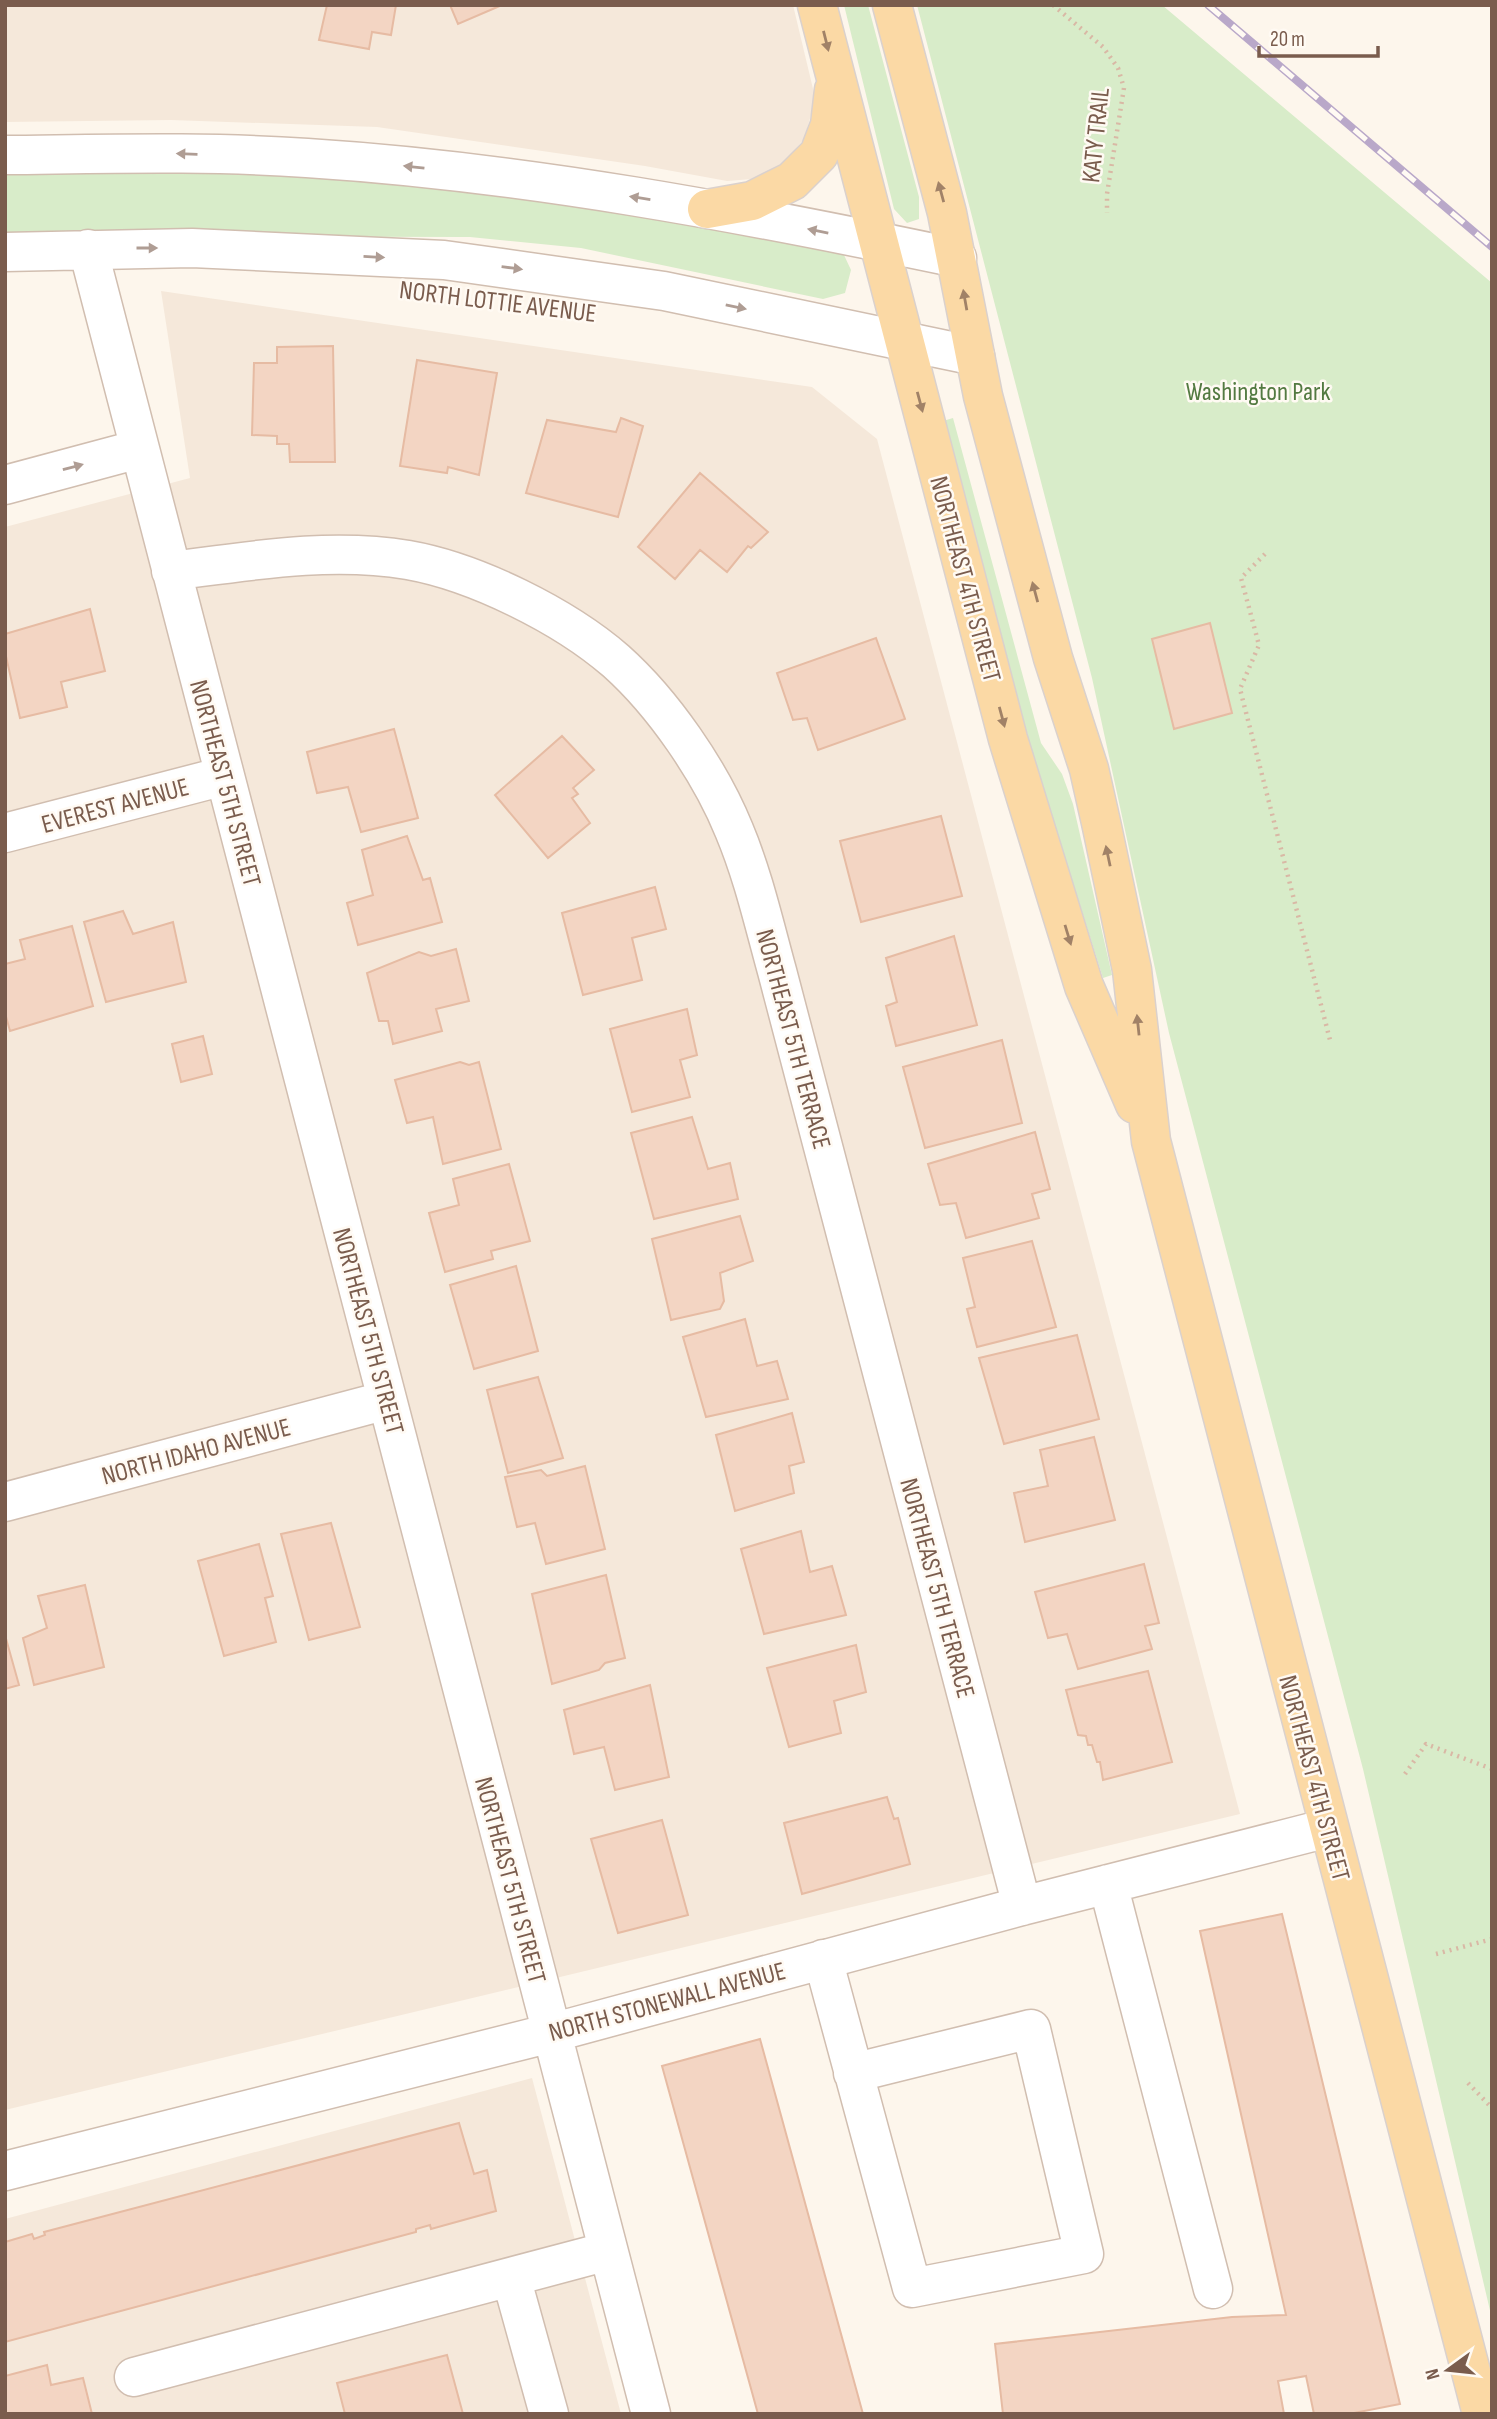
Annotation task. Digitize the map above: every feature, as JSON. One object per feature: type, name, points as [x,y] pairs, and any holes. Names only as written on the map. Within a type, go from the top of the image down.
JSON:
[{"type":"main road","name":"NORTHEAST 4TH STREET","points":[[817,5],[1008,739],[1084,986],[1151,1141]]},
{"type":"main road","name":"NORTHEAST 4TH STREET","points":[[892,5],[957,258],[983,396],[1053,658],[1089,769],[1132,970],[1151,1141],[1482,2414]]},
{"type":"main road","points":[[707,209],[752,201],[792,181],[819,155],[830,125],[836,78]]},
{"type":"street","points":[[5,155],[166,153],[305,157],[417,166],[707,209],[957,258]]},
{"type":"street","name":"NORTH LOTTIE AVENUE","points":[[5,252],[88,248],[192,248],[444,260],[664,291],[975,356]]},
{"type":"street","name":"NORTHEAST 5TH STREET","points":[[88,248],[651,2414]]},
{"type":"street","points":[[6,483],[139,449]]},
{"type":"street","name":"NORTHEAST 5TH TERRACE","points":[[171,571],[292,555],[328,555],[406,560],[469,576],[541,611],[589,640],[617,662],[656,704],[708,779],[733,828],[750,875],[774,959],[1022,1906]]},
{"type":"street","name":"EVEREST AVENUE","points":[[5,833],[224,776]]},
{"type":"street","name":"NORTH IDAHO AVENUE","points":[[5,1502],[387,1400]]},
{"type":"street","name":"NORTH STONEWALL AVENUE","points":[[5,2171],[551,2033],[1022,1906],[1328,1828]]},
{"type":"street","points":[[1108,1884],[1213,2289]]},
{"type":"street","points":[[823,1959],[853,2073],[912,2288],[1084,2254],[1031,2029],[853,2073]]},
{"type":"street","points":[[134,2377],[608,2251]]},
{"type":"street","points":[[511,2277],[549,2414]]},
{"type":"path","name":"KATY TRAIL","points":[[1053,5],[1103,47],[1118,68],[1124,88],[1107,194],[1107,214]]},
{"type":"path","points":[[1265,554],[1241,578],[1259,645],[1240,689],[1330,1040]]},
{"type":"path","points":[[1405,1774],[1426,1744],[1492,1769]]},
{"type":"path","points":[[1436,1954],[1492,1939]]},
{"type":"path","points":[[1468,2083],[1492,2108]]},
{"type":"shaded area","points":[[5,5],[793,5],[814,93],[813,108],[804,139],[781,166],[752,179],[727,181],[645,166],[377,127],[171,120],[5,122]]},
{"type":"shaded area","points":[[161,291],[812,387],[877,439],[1240,1814],[5,2110],[5,527],[190,478]]},
{"type":"shaded area","points":[[532,2078],[621,2414],[5,2414],[5,2219]]},
{"type":"green space","points":[[844,5],[868,5],[919,197],[919,219],[907,223],[894,209]]},
{"type":"green space","name":"Washington Park","points":[[917,5],[1162,5],[1492,283],[1492,2319],[1363,1769],[1169,1033],[1092,678]]},
{"type":"green space","points":[[269,166],[705,220],[844,255],[851,270],[845,293],[823,299],[581,248],[470,237],[5,236],[5,167]]},
{"type":"green space","points":[[953,418],[1041,743],[1062,774],[1073,804],[1112,975],[1103,978],[1026,734],[943,421]]},
{"type":"building","points":[[327,5],[396,5],[391,35],[372,32],[369,49],[319,40]]},
{"type":"building","points":[[450,5],[502,5],[458,24]]},
{"type":"building","points":[[333,346],[335,462],[290,462],[289,444],[277,444],[277,436],[252,435],[254,363],[277,363],[277,347]]},
{"type":"building","points":[[417,360],[497,373],[479,475],[448,467],[447,473],[400,466]]},
{"type":"building","points":[[621,418],[643,426],[618,517],[526,493],[547,420],[616,432]]},
{"type":"building","points":[[700,473],[768,532],[751,548],[748,546],[727,572],[700,550],[675,579],[638,547]]},
{"type":"building","points":[[90,609],[105,671],[61,682],[67,707],[20,718],[5,652],[5,634]]},
{"type":"building","points":[[1210,623],[1232,713],[1174,729],[1152,639]]},
{"type":"building","points":[[876,638],[905,719],[818,750],[807,718],[793,720],[777,673]]},
{"type":"building","points":[[394,729],[418,818],[361,832],[348,787],[317,793],[307,752]]},
{"type":"building","points":[[562,736],[594,770],[573,788],[578,794],[572,798],[590,823],[548,858],[495,795]]},
{"type":"building","points":[[941,816],[962,896],[861,922],[840,841]]},
{"type":"building","points":[[407,836],[423,880],[430,878],[442,922],[358,945],[347,903],[373,895],[362,850]]},
{"type":"building","points":[[655,887],[666,929],[632,938],[642,980],[583,995],[562,913]]},
{"type":"building","points":[[123,911],[133,934],[173,922],[186,982],[106,1002],[84,922]]},
{"type":"building","points":[[72,926],[93,1006],[10,1031],[5,1013],[5,964],[25,959],[20,940]]},
{"type":"building","points":[[954,936],[977,1025],[896,1046],[886,1006],[897,1002],[886,958]]},
{"type":"building","points":[[456,949],[469,1001],[436,1009],[442,1031],[393,1044],[388,1021],[379,1021],[367,973],[419,952],[431,956]]},
{"type":"building","points":[[687,1009],[697,1055],[680,1060],[690,1097],[632,1112],[610,1029]]},
{"type":"building","points":[[203,1036],[212,1074],[181,1082],[172,1044]]},
{"type":"building","points":[[1002,1040],[1022,1123],[925,1148],[903,1067]]},
{"type":"building","points":[[460,1062],[469,1065],[479,1062],[501,1149],[443,1164],[433,1117],[407,1123],[395,1080]]},
{"type":"building","points":[[692,1117],[708,1169],[730,1163],[738,1199],[654,1219],[631,1133]]},
{"type":"building","points":[[1035,1132],[1050,1189],[1032,1194],[1039,1218],[966,1238],[956,1203],[940,1205],[928,1164]]},
{"type":"building","points":[[509,1164],[530,1241],[491,1251],[493,1259],[445,1272],[429,1213],[459,1205],[453,1179]]},
{"type":"building","points":[[740,1216],[753,1261],[720,1273],[724,1301],[720,1309],[671,1320],[652,1239]]},
{"type":"building","points":[[1032,1241],[1056,1327],[977,1347],[967,1309],[975,1307],[963,1258]]},
{"type":"building","points":[[516,1266],[538,1351],[474,1369],[450,1285]]},
{"type":"building","points":[[745,1319],[757,1366],[777,1361],[788,1399],[706,1417],[683,1337]]},
{"type":"building","points":[[1077,1335],[1099,1419],[1004,1444],[979,1358]]},
{"type":"building","points":[[538,1377],[563,1458],[508,1473],[487,1390]]},
{"type":"building","points":[[792,1413],[804,1462],[789,1466],[794,1493],[735,1511],[716,1435]]},
{"type":"building","points":[[1094,1437],[1115,1520],[1025,1542],[1014,1493],[1048,1486],[1040,1450]]},
{"type":"building","points":[[585,1466],[605,1549],[546,1564],[535,1523],[517,1527],[505,1477],[541,1470],[547,1476]]},
{"type":"building","points":[[331,1523],[360,1627],[309,1640],[281,1534]]},
{"type":"building","points":[[801,1531],[810,1572],[832,1566],[846,1615],[764,1634],[741,1549]]},
{"type":"building","points":[[259,1544],[273,1596],[265,1598],[276,1642],[224,1656],[198,1561]]},
{"type":"building","points":[[1144,1564],[1159,1623],[1145,1626],[1152,1649],[1078,1669],[1067,1634],[1048,1638],[1035,1592]]},
{"type":"building","points":[[606,1575],[625,1658],[605,1663],[599,1670],[552,1684],[532,1594]]},
{"type":"building","points":[[85,1585],[104,1667],[34,1685],[23,1638],[47,1628],[38,1596]]},
{"type":"building","points":[[5,1635],[19,1685],[5,1689]]},
{"type":"building","points":[[856,1645],[866,1692],[834,1701],[841,1733],[789,1747],[767,1668]]},
{"type":"building","points":[[1148,1671],[1172,1762],[1103,1780],[1100,1762],[1097,1762],[1092,1745],[1088,1745],[1086,1736],[1078,1735],[1066,1690]]},
{"type":"building","points":[[650,1685],[669,1777],[615,1790],[604,1747],[574,1754],[564,1710]]},
{"type":"building","points":[[887,1797],[894,1819],[898,1818],[910,1864],[802,1894],[784,1823]]},
{"type":"building","points":[[662,1820],[688,1915],[618,1933],[591,1839]]},
{"type":"building","points":[[1282,1914],[1400,2404],[1349,2414],[1314,2414],[1306,2376],[1278,2381],[1284,2414],[1003,2414],[995,2344],[1232,2317],[1286,2315],[1200,1931]]},
{"type":"building","points":[[760,2039],[863,2414],[758,2414],[662,2066]]},
{"type":"building","points":[[459,2123],[474,2174],[487,2170],[496,2211],[431,2229],[430,2225],[416,2229],[416,2232],[5,2342],[5,2242],[32,2234],[34,2239],[45,2235],[44,2232]]},
{"type":"building","points":[[447,2355],[463,2414],[345,2414],[337,2383]]},
{"type":"building","points":[[47,2365],[51,2385],[83,2378],[92,2414],[5,2414],[5,2376]]},
{"type":"railway","points":[[1208,5],[1492,247]]}]
